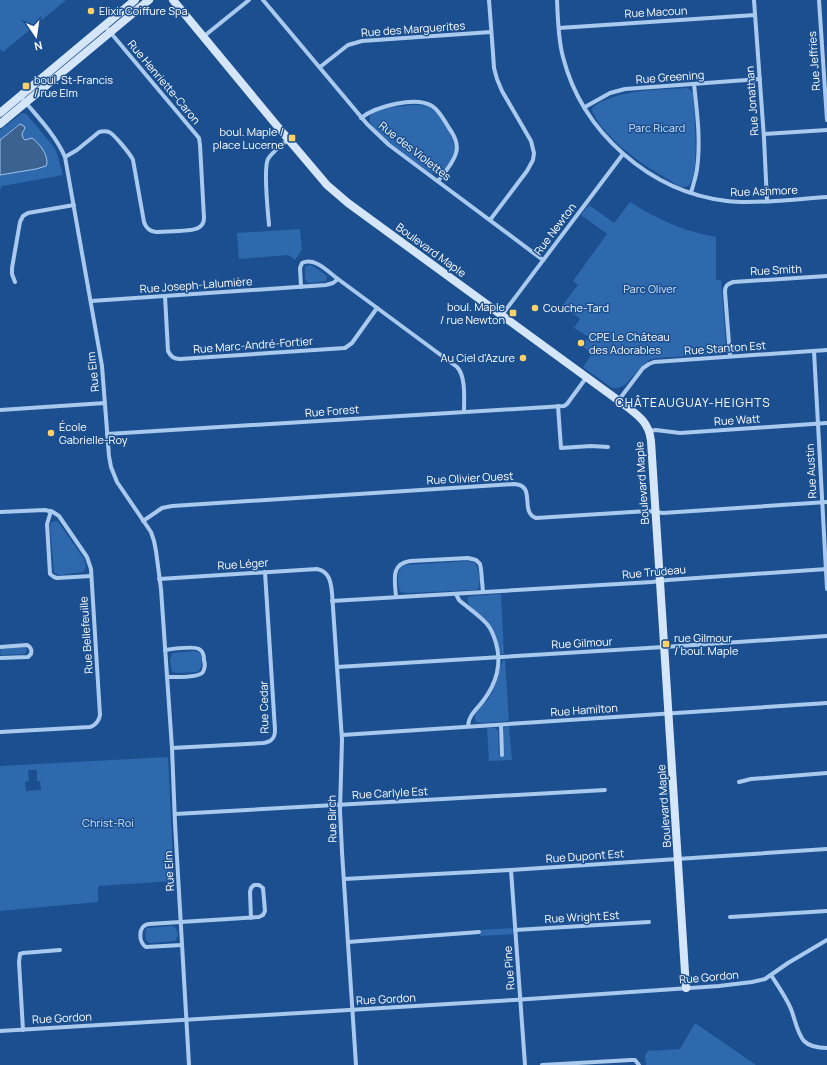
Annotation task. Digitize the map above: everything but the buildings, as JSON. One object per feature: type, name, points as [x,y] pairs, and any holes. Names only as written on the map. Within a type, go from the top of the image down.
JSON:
[{"type":"street","points":[[108,29],[135,0]]},
{"type":"street","points":[[0,124],[23,100],[108,29],[149,0]]},
{"type":"street","name":"Boulevard Maple","points":[[173,0],[289,139],[338,195],[639,416],[645,423],[649,431],[656,512],[686,988]]},
{"type":"street","points":[[204,37],[248,0]]},
{"type":"street","name":"Rue des Violettes","points":[[263,0],[361,118],[384,141],[543,260]]},
{"type":"street","points":[[489,0],[494,68],[497,79],[502,91],[531,141],[534,153],[533,160],[527,171],[490,220]]},
{"type":"street","name":"Rue Ashmore","points":[[557,0],[562,52],[567,70],[585,107],[601,131],[623,154],[657,178],[677,188],[703,197],[740,202],[827,197]]},
{"type":"street","name":"Rue Jonathan","points":[[754,0],[764,134],[767,201]]},
{"type":"street","name":"Rue Jeffries","points":[[819,0],[827,120]]},
{"type":"street","name":"Rue Macoun","points":[[559,28],[755,15]]},
{"type":"street","name":"Rue Henriette-Caron","points":[[65,157],[77,150],[99,132],[104,131],[110,133],[133,160],[144,222],[148,229],[156,232],[191,230],[200,227],[203,223],[204,211],[200,145],[198,138],[108,29]]},
{"type":"street","name":"Rue des Marguerites","points":[[320,67],[348,45],[362,41],[491,32]]},
{"type":"street","name":"Rue Greening","points":[[585,107],[610,93],[620,90],[760,79]]},
{"type":"street","points":[[691,193],[696,176],[698,156],[698,131],[694,84]]},
{"type":"street","points":[[0,113],[23,100]]},
{"type":"street","name":"Rue Elm","points":[[23,100],[59,144],[65,157],[102,366],[110,462],[114,476],[124,494],[144,521],[151,532],[154,541],[160,579],[172,748],[189,1065]]},
{"type":"street","points":[[361,118],[373,110],[392,104],[426,103],[434,108],[452,132],[457,146],[453,162],[438,181]]},
{"type":"street","points":[[764,134],[827,130]]},
{"type":"street","points":[[269,225],[266,165],[271,156],[289,139]]},
{"type":"street","name":"Rue Newton","points":[[502,316],[623,154]]},
{"type":"street","points":[[15,282],[12,274],[12,268],[20,222],[23,216],[28,213],[74,205]]},
{"type":"street","points":[[301,287],[300,268],[302,263],[314,262],[454,365],[460,370],[462,377],[464,412]]},
{"type":"street","name":"Rue Smith","points":[[730,356],[725,292],[727,284],[733,282],[827,276]]},
{"type":"street","name":"Rue Joseph-Lalumière","points":[[91,301],[330,285],[338,279]]},
{"type":"street","name":"Rue Marc-André-Fortier","points":[[165,296],[168,351],[171,356],[180,359],[346,348],[352,343],[377,308]]},
{"type":"street","name":"Rue Stanton Est","points":[[618,401],[638,374],[649,364],[663,361],[827,350]]},
{"type":"street","name":"Rue Austin","points":[[814,351],[821,502],[827,589]]},
{"type":"street","points":[[586,378],[567,404],[564,406],[558,406],[561,448],[591,446],[608,447]]},
{"type":"street","points":[[0,410],[105,403]]},
{"type":"street","name":"Rue Forest","points":[[108,434],[558,406]]},
{"type":"street","name":"Rue Watt","points":[[649,431],[656,430],[680,433],[827,423]]},
{"type":"street","name":"Rue Olivier Ouest","points":[[144,521],[162,508],[172,506],[514,484],[521,485],[525,489],[528,510],[532,516],[536,518],[648,512],[663,513],[827,502]]},
{"type":"street","points":[[0,512],[40,510],[51,511],[47,520],[50,574],[57,578],[91,576]]},
{"type":"street","name":"Rue Bellefeuille","points":[[0,732],[90,727],[96,724],[100,715],[90,564],[87,557],[59,516],[51,511]]},
{"type":"street","points":[[396,597],[395,575],[397,569],[401,564],[410,561],[468,558],[476,560],[481,566],[483,592]]},
{"type":"street","name":"Rue Léger","points":[[160,579],[317,569],[322,570],[326,574]]},
{"type":"street","name":"Rue Trudeau","points":[[332,601],[660,581],[826,569]]},
{"type":"street","name":"Rue Cedar","points":[[172,748],[270,742],[274,738],[275,730],[265,572]]},
{"type":"street","name":"Rue Birch","points":[[326,574],[331,583],[342,735],[340,805],[356,1065]]},
{"type":"street","points":[[456,594],[459,600],[483,620],[491,630],[499,657],[496,675],[491,690],[468,719],[468,726]]},
{"type":"street","name":"Rue Gilmour","points":[[337,667],[827,636]]},
{"type":"street","points":[[0,647],[27,645],[30,646],[32,651],[28,657],[0,658]]},
{"type":"street","points":[[165,650],[198,648],[203,652],[204,658],[204,671],[200,674],[196,676],[167,677]]},
{"type":"street","name":"Rue Hamilton","points":[[342,735],[827,703]]},
{"type":"street","points":[[501,725],[502,755]]},
{"type":"street","points":[[739,782],[751,779],[827,773]]},
{"type":"street","name":"Rue Carlyle Est","points":[[175,814],[605,790]]},
{"type":"street","name":"Rue Dupont Est","points":[[344,879],[511,870],[827,849]]},
{"type":"street","name":"Rue Pine","points":[[511,870],[525,1065]]},
{"type":"street","points":[[182,945],[146,947],[142,942],[142,927],[144,924],[251,918],[260,917],[264,914],[263,890],[259,885],[254,885],[250,890],[251,918]]},
{"type":"street","points":[[730,917],[827,911]]},
{"type":"street","name":"Rue Wright Est","points":[[515,930],[649,922]]},
{"type":"street","points":[[348,942],[479,932]]},
{"type":"street","points":[[827,940],[771,975],[784,994],[804,1041],[814,1047],[827,1048]]},
{"type":"street","points":[[23,1030],[19,962],[20,954],[60,950]]},
{"type":"street","name":"Rue Gordon","points":[[0,1031],[520,1000],[719,986],[752,982],[771,975]]},
{"type":"street","points":[[542,1065],[635,1060],[640,1065]]},
{"type":"green space","points":[[0,0],[66,0],[3,52],[0,49]]},
{"type":"green space","name":"Parc Ricard","points":[[688,88],[693,93],[696,155],[693,178],[689,185],[682,187],[636,159],[611,137],[594,115],[592,110],[594,106],[601,102],[632,92]]},
{"type":"green space","points":[[411,105],[427,106],[431,108],[436,112],[451,136],[454,147],[453,154],[447,167],[440,173],[431,173],[407,156],[382,136],[370,122],[370,116],[379,110]]},
{"type":"green space","points":[[22,113],[28,116],[54,147],[63,175],[2,186],[0,191],[0,175],[36,169],[41,147],[32,138],[25,140],[22,136],[23,131],[17,125],[0,140],[0,130]]},
{"type":"green space","name":"Parc Oliver","points":[[630,202],[650,214],[672,224],[693,232],[716,237],[716,280],[721,280],[726,346],[724,351],[717,354],[657,358],[649,360],[625,385],[618,388],[612,388],[583,367],[592,354],[582,346],[589,337],[574,328],[580,319],[562,306],[578,285],[573,281],[607,234],[581,215],[589,205],[614,223]]},
{"type":"green space","points":[[300,229],[302,250],[295,260],[288,255],[239,259],[237,233]]},
{"type":"green space","points":[[310,265],[327,276],[326,281],[312,283],[307,282],[305,278],[305,267]]},
{"type":"green space","points":[[55,521],[58,522],[84,559],[86,567],[83,572],[60,575],[54,573],[50,526],[51,523]]},
{"type":"green space","points":[[468,561],[475,563],[477,568],[480,581],[478,589],[407,593],[400,591],[398,584],[398,573],[404,565]]},
{"type":"green space","points":[[501,594],[504,654],[501,654],[491,626],[468,603],[468,597],[470,596]]},
{"type":"green space","points":[[25,647],[27,650],[25,654],[0,655],[1,649]]},
{"type":"green space","points":[[195,651],[200,653],[202,661],[202,665],[198,672],[172,672],[170,660],[172,653]]},
{"type":"green space","points":[[503,660],[505,660],[509,721],[476,722],[476,713],[491,694]]},
{"type":"green space","points":[[509,727],[512,760],[489,761],[487,728],[495,728],[498,730],[499,755],[502,757],[504,755],[503,732],[504,728]]},
{"type":"green space","name":"Christ-Roi","points":[[168,757],[174,881],[98,886],[98,902],[0,911],[0,766]],"holes":[[[28,770],[37,770],[37,781],[40,781],[41,790],[26,791],[25,782],[29,781]]]},
{"type":"green space","points":[[173,926],[178,932],[176,940],[149,943],[146,940],[145,932],[147,928]]},
{"type":"green space","points":[[512,928],[513,934],[480,936],[480,930]]},
{"type":"green space","points":[[695,1023],[756,1065],[646,1065],[645,1056],[648,1051],[680,1049]]},
{"type":"shaded area","points":[[20,124],[25,128],[22,134],[23,138],[25,140],[32,138],[42,149],[47,159],[46,166],[0,175],[0,140]]},
{"type":"place","name":"Elixir Coiffure Spa","points":[[91,11]]},
{"type":"place","name":"boul. St-Francis / rue Elm","points":[[26,86]]},
{"type":"place","name":"boul. Maple / place Lucerne","points":[[292,138]]},
{"type":"place","name":"Couche-Tard","points":[[535,308]]},
{"type":"place","name":"boul. Maple / rue Newton","points":[[513,313]]},
{"type":"place","name":"CPE Le Château des Adorables","points":[[581,343]]},
{"type":"place","name":"Au Ciel d'Azure","points":[[523,358]]},
{"type":"place","name":"École Gabrielle-Roy","points":[[51,433]]},
{"type":"place","name":"rue Gilmour / boul. Maple","points":[[666,644]]},
{"type":"district","name":"CHÂTEAUGUAY-HEIGHTS","points":[[693,403]]}]
